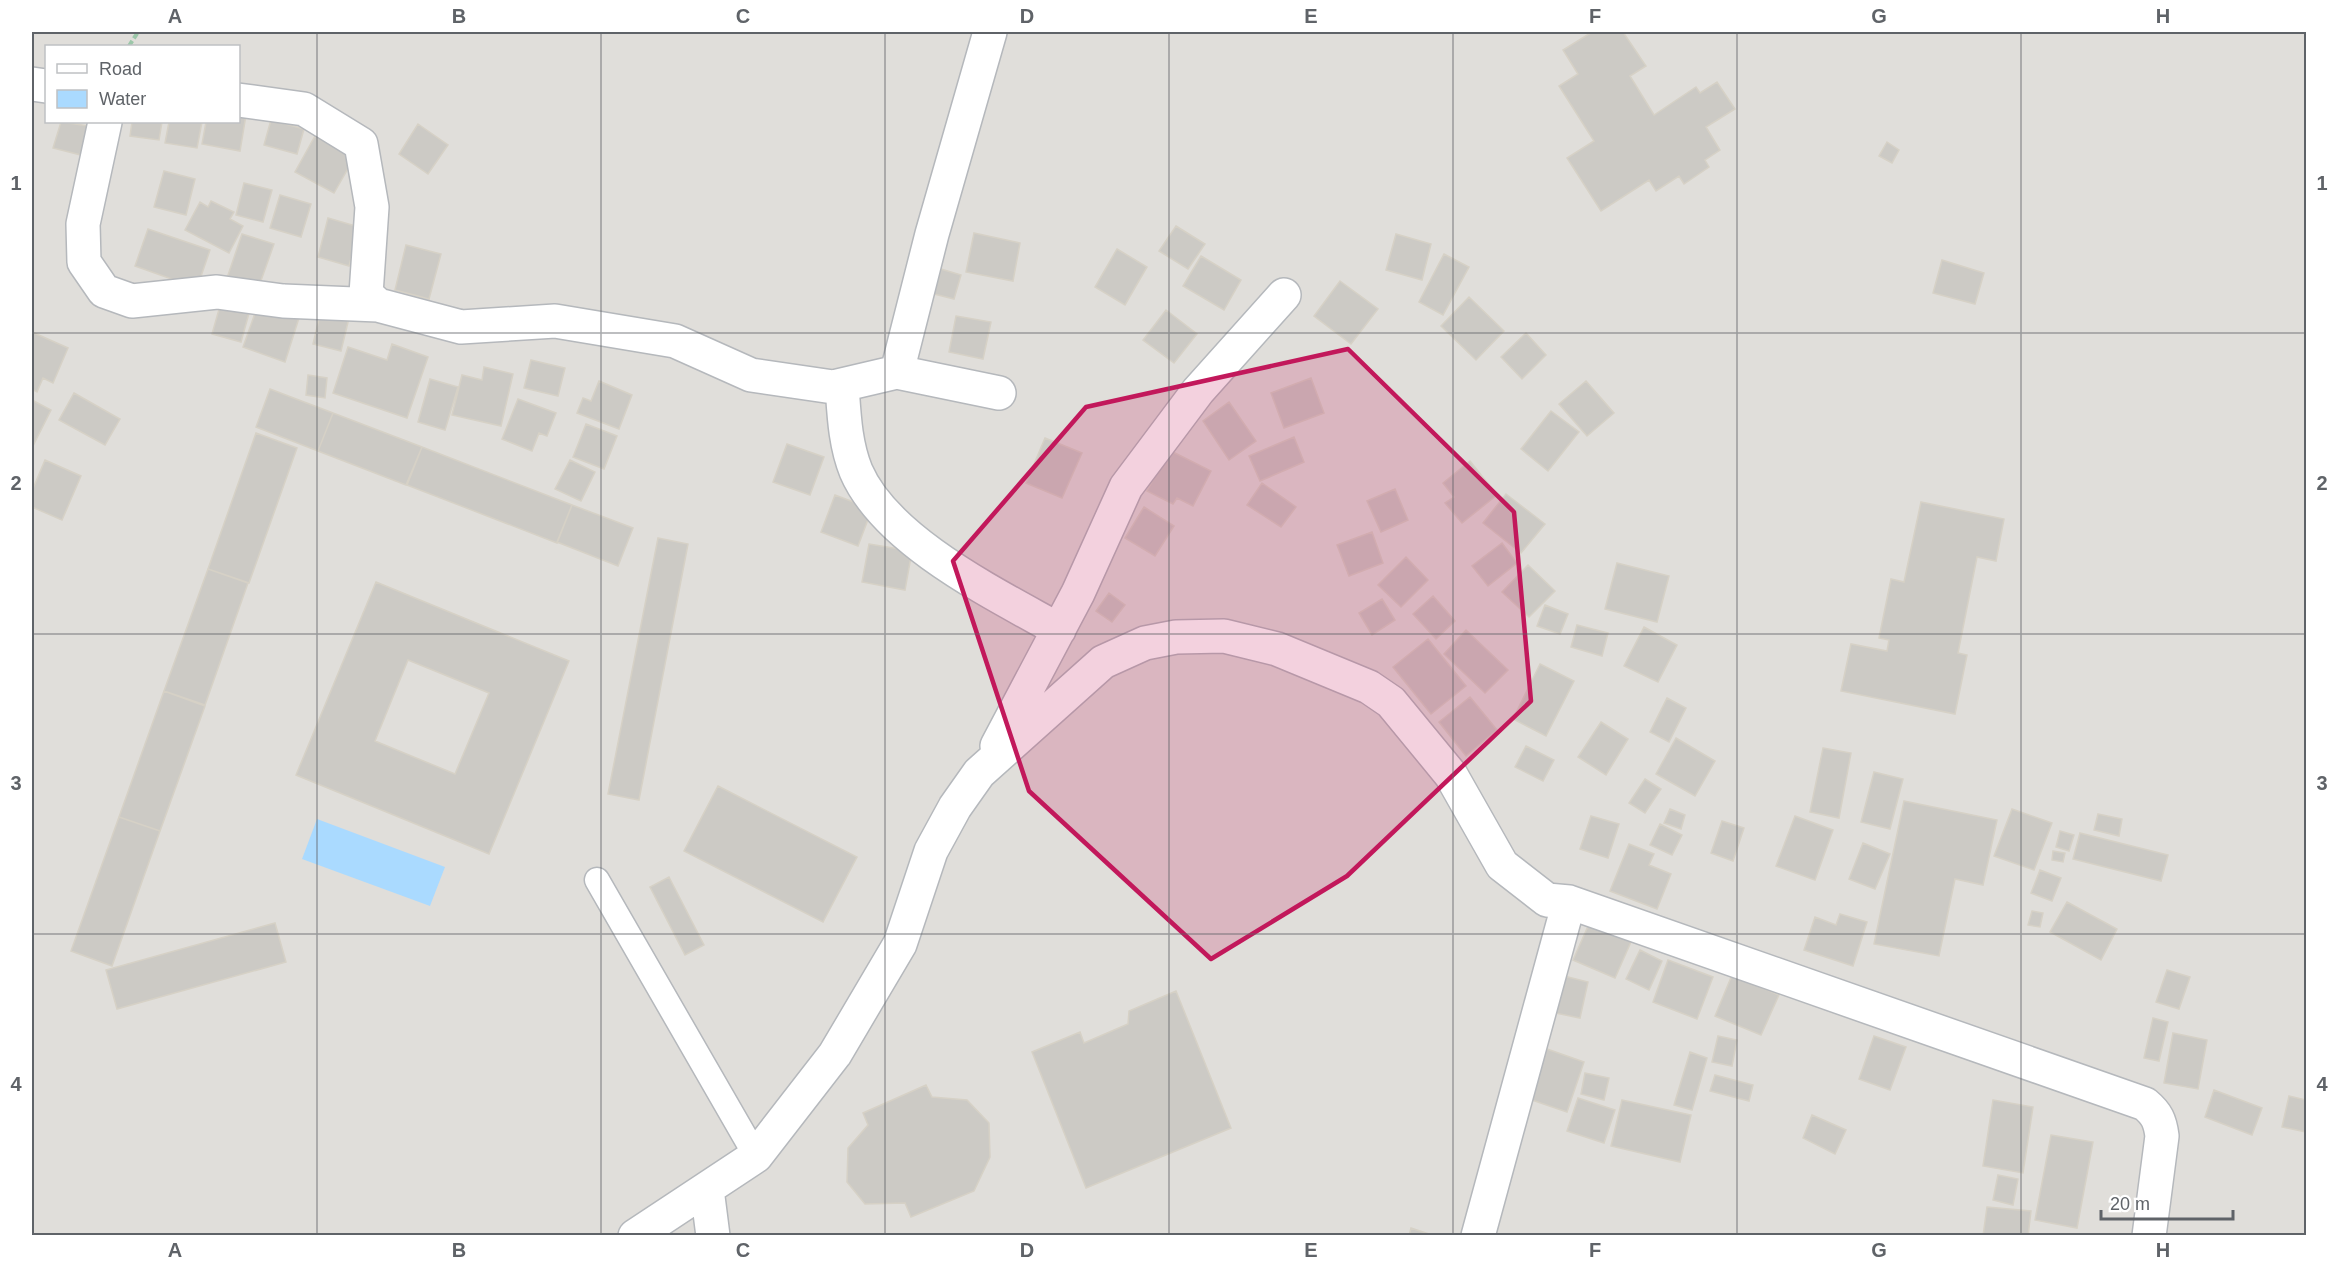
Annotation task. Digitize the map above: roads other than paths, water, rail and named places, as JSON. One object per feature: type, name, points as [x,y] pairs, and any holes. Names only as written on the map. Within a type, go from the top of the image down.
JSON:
[{"type":"street","points":[[897,372],[932,234],[990,32]]},
{"type":"street","points":[[240,99],[304,109],[361,144],[372,207],[366,294],[378,305]]},
{"type":"street","points":[[105,123],[83,224],[84,262],[104,291],[132,302],[216,292],[283,301],[378,305],[461,327],[555,321],[675,341],[751,375],[834,387],[897,372],[999,393]]},
{"type":"street","points":[[635,1236],[756,1156],[835,1054],[900,944],[931,851],[955,807],[987,766],[1059,630],[1126,487],[1198,391],[1284,295]]},
{"type":"street","points":[[842,386],[847,440],[856,471],[870,495],[941,563],[1059,630]]},
{"type":"street","points":[[987,766],[1103,662],[1144,643],[1176,637],[1224,636],[1250,642],[1325,667],[1369,687],[1392,702],[1451,775],[1502,865],[1547,900],[1569,902],[2145,1104],[2155,1113],[2160,1122],[2162,1136],[2149,1236]]},
{"type":"street","points":[[1478,1236],[1569,902]]},
{"type":"street","points":[[707,1189],[712,1236]]},
{"type":"lane","points":[[597,880],[756,1156]]},
{"type":"water","points":[[317,819],[445,867],[430,906],[302,859]]}]
